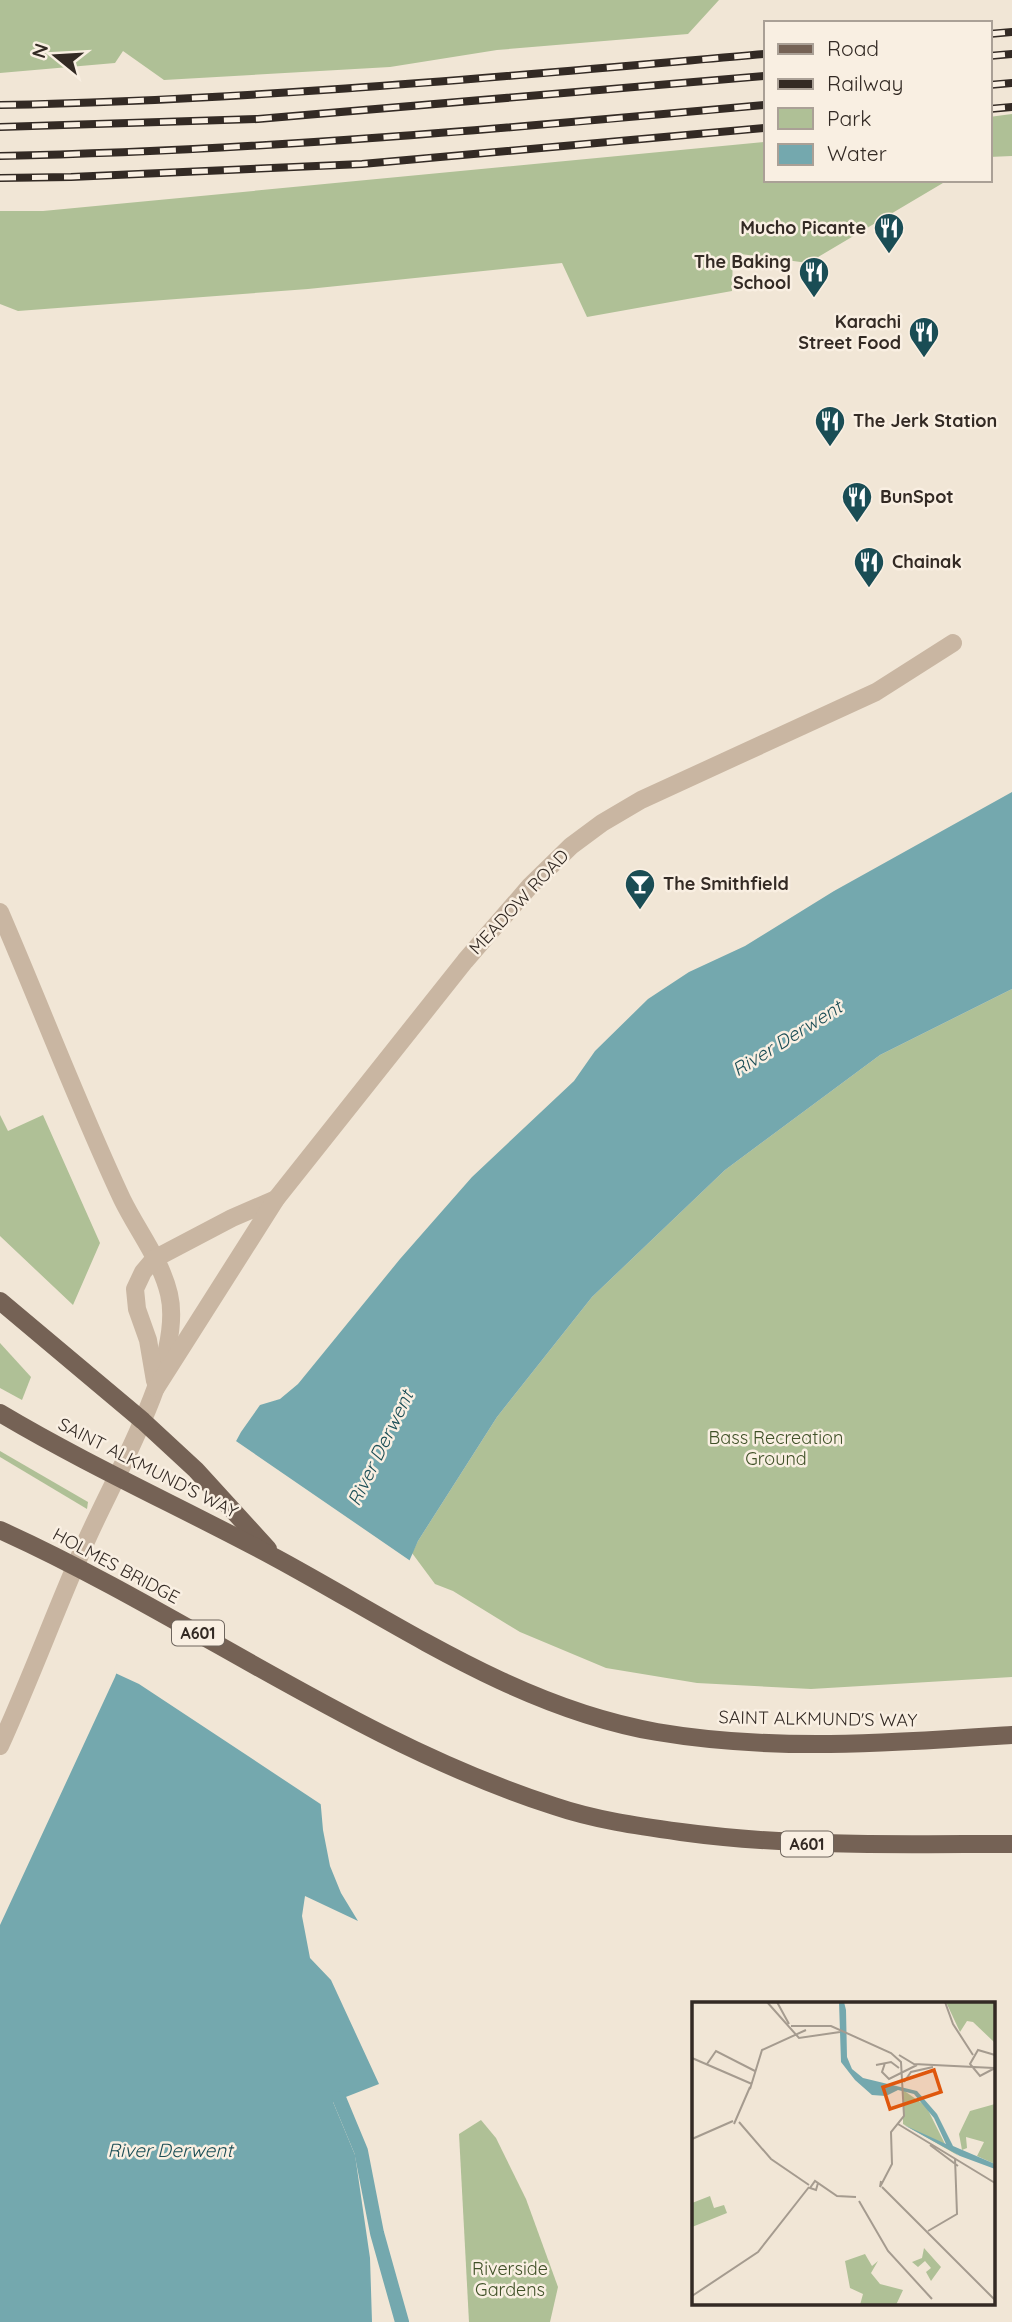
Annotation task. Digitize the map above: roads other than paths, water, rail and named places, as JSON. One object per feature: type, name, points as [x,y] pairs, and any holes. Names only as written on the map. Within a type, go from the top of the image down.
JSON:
[{"type":"main road","points":[[2,1302],[196,1470],[278,1559]]},
{"type":"main road","name":"SAINT ALKMUND'S WAY","points":[[0,1413],[278,1559],[430,1646],[523,1690],[591,1716],[657,1732],[737,1741],[904,1743],[1012,1735]]},
{"type":"main road","name":"HOLMES BRIDGE","points":[[0,1530],[199,1633],[394,1741],[502,1788],[555,1807],[604,1820],[742,1840],[818,1844],[1012,1844]]},
{"type":"street","name":"MEADOW ROAD","points":[[156,1388],[275,1199],[465,961],[530,886],[571,846],[602,823],[642,800],[876,692],[953,643]]},
{"type":"street","name":"MEADOW ROAD","points":[[0,912],[123,1200],[169,1294],[171,1334],[156,1388],[102,1504],[0,1746]]},
{"type":"street","name":"MEADOW ROAD","points":[[156,1388],[148,1340],[137,1309],[135,1289],[142,1272],[154,1259],[275,1199]]},
{"type":"water","name":"River Derwent","points":[[1012,792],[1012,989],[880,1055],[725,1170],[592,1297],[497,1417],[418,1541],[328,1746],[320,1796],[323,1830],[330,1866],[341,1893],[358,1921],[305,1896],[302,1916],[310,1958],[331,1980],[379,2084],[333,2102],[355,2155],[370,2258],[372,2322],[0,2322],[0,1925],[115,1677],[129,1639],[241,1432],[260,1405],[280,1399],[298,1384],[400,1259],[472,1177],[574,1081],[595,1051],[648,999],[689,972],[745,946],[834,891]]},
{"type":"waterway","points":[[339,2098],[361,2151],[377,2233],[402,2322]]},
{"type":"railway","points":[[991,34],[1012,32]]},
{"type":"railway","points":[[0,105],[287,92],[764,54]]},
{"type":"railway","points":[[991,56],[1012,54]]},
{"type":"railway","points":[[0,127],[258,119],[764,76]]},
{"type":"railway","points":[[991,85],[1012,83]]},
{"type":"railway","points":[[0,156],[287,144],[764,105]]},
{"type":"railway","points":[[991,109],[1012,107]]},
{"type":"railway","points":[[0,178],[362,164],[764,128]]},
{"type":"place","name":"Mucho Picante","points":[[889,255]]},
{"type":"place","name":"The Baking School","points":[[814,299]]},
{"type":"place","name":"Karachi Street Food","points":[[924,359]]},
{"type":"place","name":"The Jerk Station","points":[[830,448]]},
{"type":"place","name":"BunSpot","points":[[857,524]]},
{"type":"place","name":"Chainak","points":[[869,589]]},
{"type":"place","name":"The Smithfield","points":[[640,911]]},
{"type":"park label","name":"Bass Recreation Ground","points":[[776,1448]]},
{"type":"park label","name":"Riverside Gardens","points":[[510,2279]]}]
